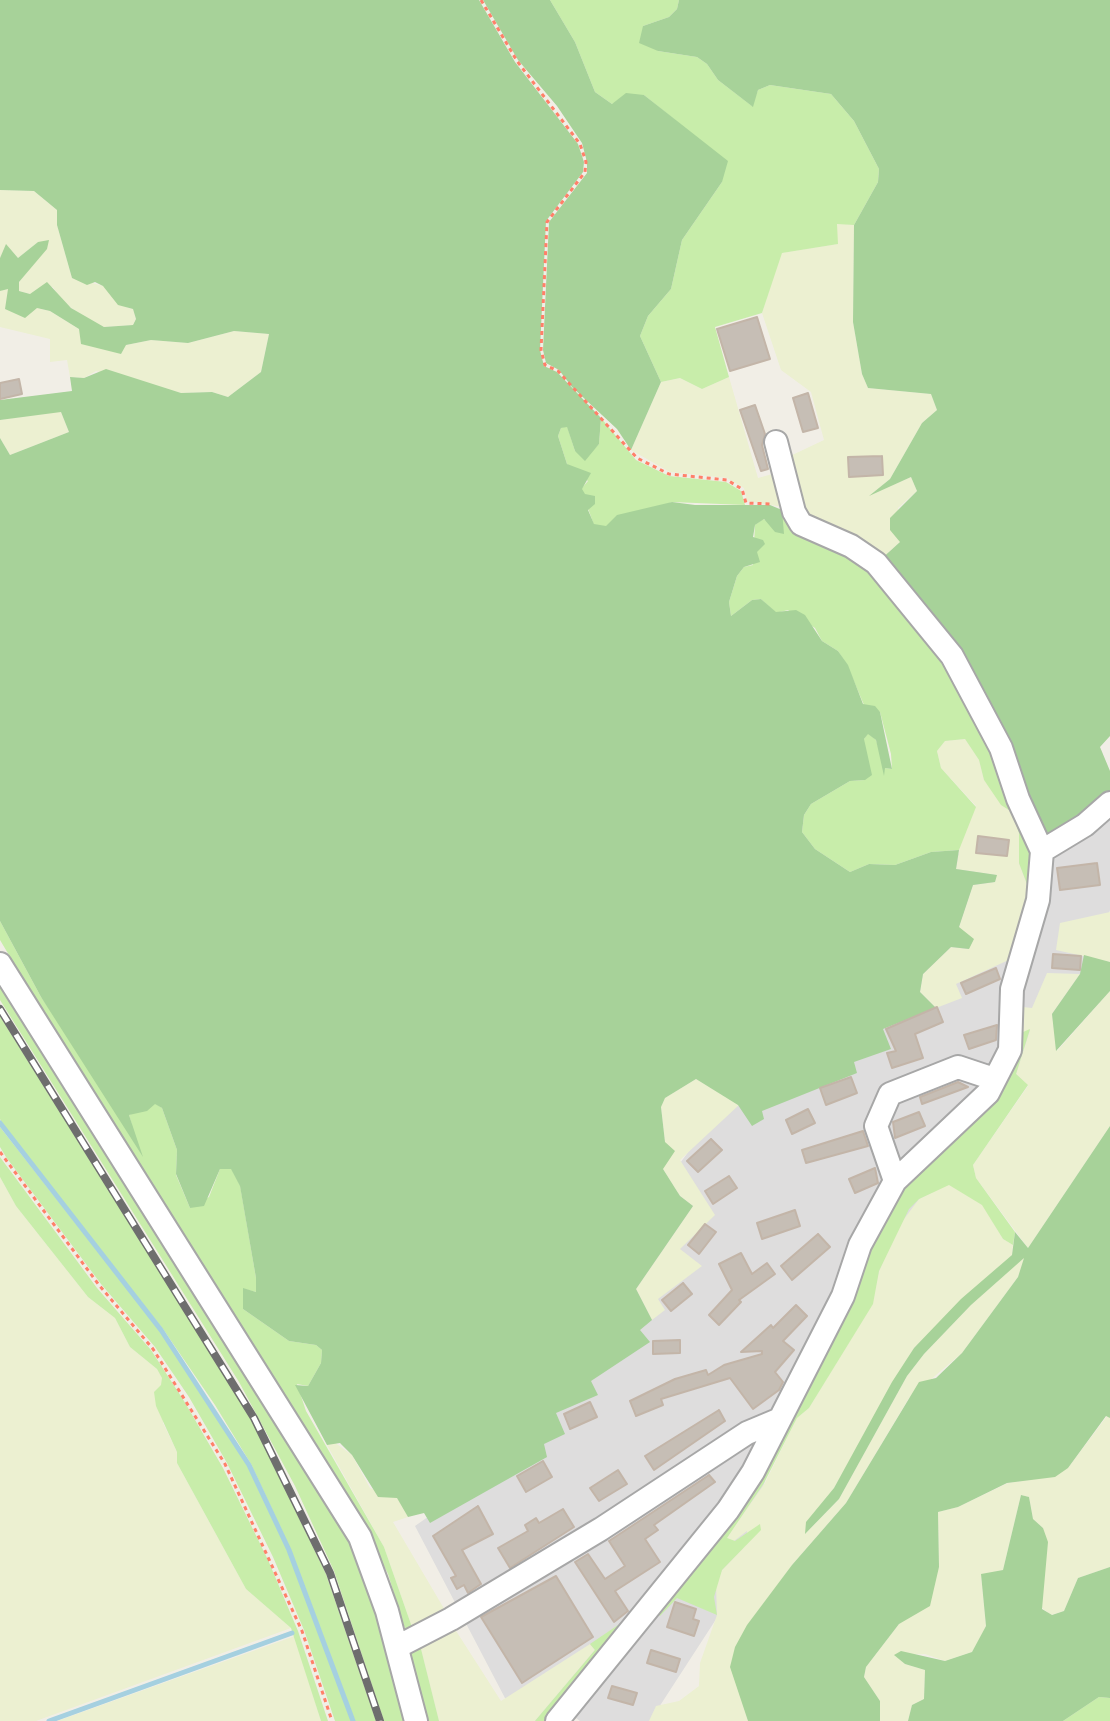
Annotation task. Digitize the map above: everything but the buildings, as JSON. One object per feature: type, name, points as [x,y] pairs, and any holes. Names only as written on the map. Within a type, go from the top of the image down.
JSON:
[{"type":"street","points":[[557,1721],[728,1510],[753,1472],[843,1296],[860,1245],[895,1181],[988,1093],[1010,1050],[1012,989],[1034,923],[1042,851],[1018,799],[1006,759],[952,656],[876,563],[851,546],[808,530],[794,512],[776,442]]},
{"type":"street","points":[[1042,851],[1085,825],[1110,803]]},
{"type":"street","points":[[0,964],[346,1514],[371,1562],[416,1721]]},
{"type":"street","points":[[895,1181],[876,1126],[890,1094],[958,1067],[994,1079]]},
{"type":"street","points":[[397,1647],[451,1619],[601,1529],[747,1433],[778,1420]]},
{"type":"path","points":[[481,0],[517,61],[580,144],[586,162],[585,172],[547,222],[541,350],[545,365],[558,371],[637,458],[669,474],[727,480],[742,489],[746,503],[770,504],[794,512]]},
{"type":"path","points":[[0,1152],[99,1285],[153,1349],[209,1438],[271,1559],[302,1631],[332,1721]]},
{"type":"shaded area","points":[[1110,796],[1110,910],[1084,992],[788,1410],[724,1607],[650,1721],[580,1721],[565,1710],[551,1721],[517,1721],[415,1526],[540,1438],[681,1213],[675,1170],[728,1098],[976,835]]},
{"type":"green space","points":[[0,0],[479,0],[515,62],[578,144],[584,162],[583,172],[546,221],[540,350],[544,366],[557,372],[601,418],[599,444],[585,461],[575,451],[567,427],[561,428],[558,436],[567,464],[591,473],[582,489],[585,494],[595,496],[595,504],[588,510],[594,524],[606,526],[617,515],[672,502],[770,505],[782,510],[784,534],[775,532],[764,519],[755,525],[753,537],[763,540],[765,544],[757,552],[760,562],[744,567],[737,576],[729,602],[731,616],[752,600],[761,599],[776,612],[796,610],[805,615],[822,641],[838,651],[848,665],[863,704],[875,706],[880,712],[892,769],[885,768],[884,776],[876,740],[868,734],[864,739],[872,775],[865,780],[850,781],[811,804],[804,815],[802,832],[815,849],[850,872],[869,864],[895,865],[931,852],[959,850],[956,869],[997,875],[995,882],[973,885],[959,927],[974,939],[969,949],[951,947],[923,974],[920,992],[936,1008],[883,1029],[891,1049],[854,1062],[857,1073],[762,1111],[764,1119],[752,1126],[738,1105],[696,1079],[665,1098],[661,1107],[665,1142],[675,1151],[663,1169],[680,1196],[693,1206],[636,1289],[652,1320],[640,1330],[650,1342],[591,1381],[598,1395],[556,1413],[565,1434],[544,1444],[547,1457],[430,1523],[424,1513],[408,1517],[397,1498],[378,1497],[352,1455],[340,1443],[327,1445],[295,1385],[308,1386],[321,1363],[322,1350],[316,1345],[289,1341],[243,1309],[243,1288],[256,1292],[256,1278],[240,1186],[231,1169],[220,1169],[204,1206],[190,1208],[176,1174],[177,1150],[162,1108],[155,1104],[147,1111],[129,1115],[143,1157],[41,997],[0,921],[0,438],[10,455],[69,432],[61,412],[0,420],[0,400],[72,391],[70,377],[84,378],[106,369],[181,393],[212,392],[228,397],[261,372],[269,334],[234,331],[188,343],[151,340],[126,345],[121,354],[81,344],[79,329],[50,311],[37,308],[25,318],[5,309],[8,289],[0,291],[0,258],[6,244],[18,258],[38,242],[49,240],[47,249],[19,282],[19,291],[30,294],[47,282],[71,308],[104,327],[133,325],[136,319],[133,309],[118,305],[103,286],[95,282],[87,285],[72,278],[57,225],[57,210],[34,191],[0,190]]},
{"type":"green space","points":[[483,0],[550,0],[575,42],[595,92],[612,104],[626,93],[644,95],[728,161],[722,182],[682,240],[671,289],[648,316],[640,336],[661,382],[631,450],[617,429],[572,387],[559,370],[546,363],[543,350],[549,222],[587,173],[587,162],[582,143],[557,106],[518,60]]},
{"type":"green space","points":[[550,0],[679,0],[677,9],[669,17],[643,26],[658,51],[697,57],[707,64],[718,80],[752,106],[758,90],[770,85],[831,94],[854,121],[879,169],[878,182],[854,225],[837,224],[838,244],[782,253],[762,313],[715,327],[729,377],[702,389],[680,378],[661,382],[640,336],[648,316],[671,289],[682,240],[722,182],[675,120],[644,95],[612,104],[595,92],[575,42]]},
{"type":"green space","points":[[679,0],[1110,0],[1110,736],[1100,747],[1110,771],[1110,793],[1078,822],[1041,842],[1016,776],[879,561],[900,542],[890,530],[890,518],[917,491],[911,477],[869,496],[890,479],[922,423],[937,410],[931,394],[868,388],[862,374],[853,322],[854,225],[878,182],[879,169],[854,121],[831,94],[770,85],[758,90],[753,107],[718,80],[707,64],[697,57],[658,51],[639,43],[643,26],[669,17],[677,9]]},
{"type":"green space","points":[[0,190],[34,191],[57,210],[57,225],[72,278],[104,286],[133,309],[136,319],[133,325],[104,327],[85,318],[61,300],[53,287],[30,294],[19,291],[19,282],[46,249],[38,242],[18,258],[6,245],[0,258]]},
{"type":"green space","points":[[837,223],[854,225],[853,322],[862,374],[868,388],[931,394],[937,410],[922,423],[890,479],[872,494],[911,477],[917,491],[898,508],[900,542],[879,561],[810,527],[786,458],[824,440],[811,392],[781,370],[762,313],[781,253],[837,244]]},
{"type":"green space","points":[[8,288],[37,308],[50,311],[79,329],[126,345],[151,340],[188,343],[234,331],[269,334],[261,372],[228,397],[212,392],[181,393],[96,371],[84,378],[70,377],[67,360],[50,362],[50,339],[0,327],[0,291]]},
{"type":"green space","points":[[729,377],[758,478],[776,473],[783,507],[747,501],[744,488],[727,478],[670,472],[631,450],[661,382],[680,378],[702,389]]},
{"type":"green space","points":[[61,412],[69,432],[10,455],[0,438],[0,420]]},
{"type":"green space","points":[[601,418],[636,460],[669,476],[726,482],[741,491],[745,505],[672,502],[606,527],[594,525],[581,489],[588,481],[567,464],[558,436],[561,428],[567,426],[575,451],[589,454],[599,444]]},
{"type":"green space","points":[[782,510],[843,547],[897,597],[980,716],[1032,845],[1027,902],[1027,884],[1019,863],[1019,833],[1012,812],[1001,805],[984,780],[979,760],[965,739],[945,741],[937,751],[941,768],[976,807],[959,850],[931,852],[895,865],[869,864],[850,872],[815,849],[802,832],[804,815],[811,804],[850,781],[865,780],[864,739],[868,733],[876,740],[885,768],[892,769],[880,712],[864,705],[847,665],[838,651],[822,641],[815,628],[788,610],[776,613],[761,599],[752,600],[731,616],[729,602],[737,576],[744,567],[753,565],[755,525],[763,519],[769,522]]},
{"type":"green space","points":[[965,739],[979,760],[984,780],[1012,812],[1019,833],[1019,863],[1027,884],[1027,902],[1013,958],[956,984],[962,998],[936,1008],[920,992],[923,974],[951,947],[968,949],[959,927],[973,885],[995,882],[996,875],[956,869],[961,840],[976,806],[941,768],[937,751],[945,741]]},
{"type":"green space","points":[[1110,912],[1110,962],[1056,950],[1060,923]]},
{"type":"green space","points":[[0,921],[41,997],[132,1125],[129,1115],[155,1103],[162,1108],[177,1150],[176,1175],[190,1208],[209,1197],[220,1169],[231,1168],[240,1185],[256,1278],[256,1292],[244,1289],[243,1309],[289,1341],[316,1345],[322,1350],[321,1363],[308,1386],[297,1384],[306,1411],[384,1547],[414,1633],[408,1632],[404,1626],[388,1574],[356,1510],[71,1059],[0,940]]},
{"type":"green space","points":[[1084,955],[1110,962],[1110,991],[1056,1051],[1052,1014],[1080,974]]},
{"type":"green space","points":[[0,972],[356,1539],[411,1721],[384,1721],[334,1571],[295,1486],[239,1382],[0,1000]]},
{"type":"green space","points":[[1047,973],[1080,974],[1052,1014],[1057,1051],[1110,991],[1110,1126],[1028,1248],[976,1178],[973,1165],[1028,1086],[1016,1074],[1030,1030],[1014,1036],[1014,1006],[1032,1008]]},
{"type":"green space","points":[[0,1016],[251,1419],[326,1574],[376,1721],[355,1721],[291,1550],[251,1464],[215,1405],[163,1329],[8,1134],[0,1119]]},
{"type":"green space","points":[[1030,1029],[1016,1074],[1028,1085],[973,1165],[976,1178],[1015,1232],[1013,1245],[1003,1239],[982,1205],[949,1185],[919,1199],[909,1209],[879,1271],[873,1304],[809,1408],[797,1418],[764,1483],[727,1538],[735,1541],[760,1524],[761,1530],[722,1570],[714,1597],[717,1615],[677,1598],[660,1616],[654,1610],[713,1532],[887,1202],[960,1127],[1014,1036]]},
{"type":"green space","points":[[696,1079],[739,1105],[680,1160],[715,1215],[680,1249],[702,1266],[658,1299],[665,1310],[652,1320],[636,1289],[693,1206],[680,1196],[663,1169],[665,1142],[661,1106],[665,1098]]},
{"type":"green space","points":[[1110,1126],[1110,1418],[1106,1416],[1068,1468],[1055,1477],[1007,1483],[958,1507],[938,1512],[939,1567],[930,1606],[899,1624],[866,1667],[864,1677],[880,1701],[880,1721],[748,1721],[730,1667],[735,1647],[747,1625],[792,1565],[846,1503],[919,1382],[936,1378],[962,1353],[1018,1277],[1024,1258],[971,1305],[924,1354],[907,1376],[839,1499],[805,1534],[806,1522],[834,1488],[914,1348],[961,1299],[1012,1255],[1015,1232],[1028,1248]]},
{"type":"green space","points":[[0,1127],[160,1331],[248,1466],[288,1551],[351,1721],[335,1721],[304,1630],[273,1557],[227,1463],[189,1397],[155,1347],[101,1284],[6,1157],[0,1147]]},
{"type":"green space","points":[[0,1157],[97,1288],[151,1350],[223,1468],[268,1560],[298,1631],[328,1721],[321,1721],[291,1628],[246,1589],[177,1463],[177,1452],[156,1406],[154,1392],[161,1385],[162,1378],[157,1369],[130,1347],[115,1318],[88,1297],[16,1206],[0,1177]]},
{"type":"green space","points":[[0,1177],[16,1206],[88,1297],[115,1318],[130,1347],[157,1369],[162,1377],[163,1423],[177,1452],[177,1463],[246,1589],[291,1628],[36,1721],[0,1721]]},
{"type":"green space","points":[[948,1184],[983,1205],[1003,1239],[1013,1245],[1012,1255],[914,1348],[834,1488],[807,1522],[806,1533],[839,1499],[907,1376],[924,1354],[971,1305],[1025,1256],[1018,1277],[962,1353],[909,1398],[846,1503],[792,1565],[739,1692],[748,1721],[649,1721],[656,1706],[679,1701],[699,1686],[700,1663],[717,1615],[716,1585],[722,1570],[746,1545],[747,1531],[734,1541],[726,1538],[765,1483],[797,1418],[809,1408],[872,1304],[879,1271],[898,1227],[919,1199]]},
{"type":"green space","points":[[1107,1416],[1110,1418],[1110,1567],[1078,1578],[1064,1611],[1051,1615],[1042,1608],[1043,1528],[1033,1519],[1029,1497],[1021,1495],[1003,1570],[981,1575],[986,1626],[972,1652],[945,1661],[925,1654],[895,1655],[905,1664],[925,1670],[924,1699],[912,1705],[908,1721],[880,1721],[880,1701],[864,1677],[866,1667],[899,1624],[916,1612],[939,1567],[938,1512],[958,1507],[1008,1483],[1068,1468]]},
{"type":"green space","points":[[334,1442],[352,1455],[370,1488],[398,1498],[408,1517],[393,1522],[449,1617],[414,1633],[384,1547],[327,1445]]},
{"type":"green space","points":[[1021,1495],[1029,1497],[1033,1519],[1043,1528],[1048,1542],[1042,1609],[1052,1615],[1064,1611],[1078,1578],[1110,1567],[1110,1698],[1099,1697],[1063,1721],[908,1721],[912,1705],[924,1699],[925,1670],[905,1664],[894,1655],[901,1651],[945,1661],[972,1652],[986,1626],[981,1574],[1003,1570]]},
{"type":"green space","points":[[451,1623],[501,1701],[590,1644],[595,1650],[535,1721],[439,1721],[419,1641]]},
{"type":"green space","points":[[621,1623],[625,1630],[548,1721],[535,1721],[595,1650],[590,1644]]},
{"type":"green space","points":[[295,1636],[321,1721],[57,1721]]},
{"type":"green space","points":[[419,1641],[439,1721],[424,1721],[411,1664],[411,1652]]},
{"type":"green space","points":[[1099,1697],[1110,1698],[1110,1721],[1063,1721]]},
{"type":"waterway","points":[[0,1123],[161,1330],[249,1465],[289,1550],[353,1721]]},
{"type":"waterway","points":[[49,1721],[292,1633]]},
{"type":"railway","points":[[0,1009],[254,1418],[330,1573],[380,1721]]}]
